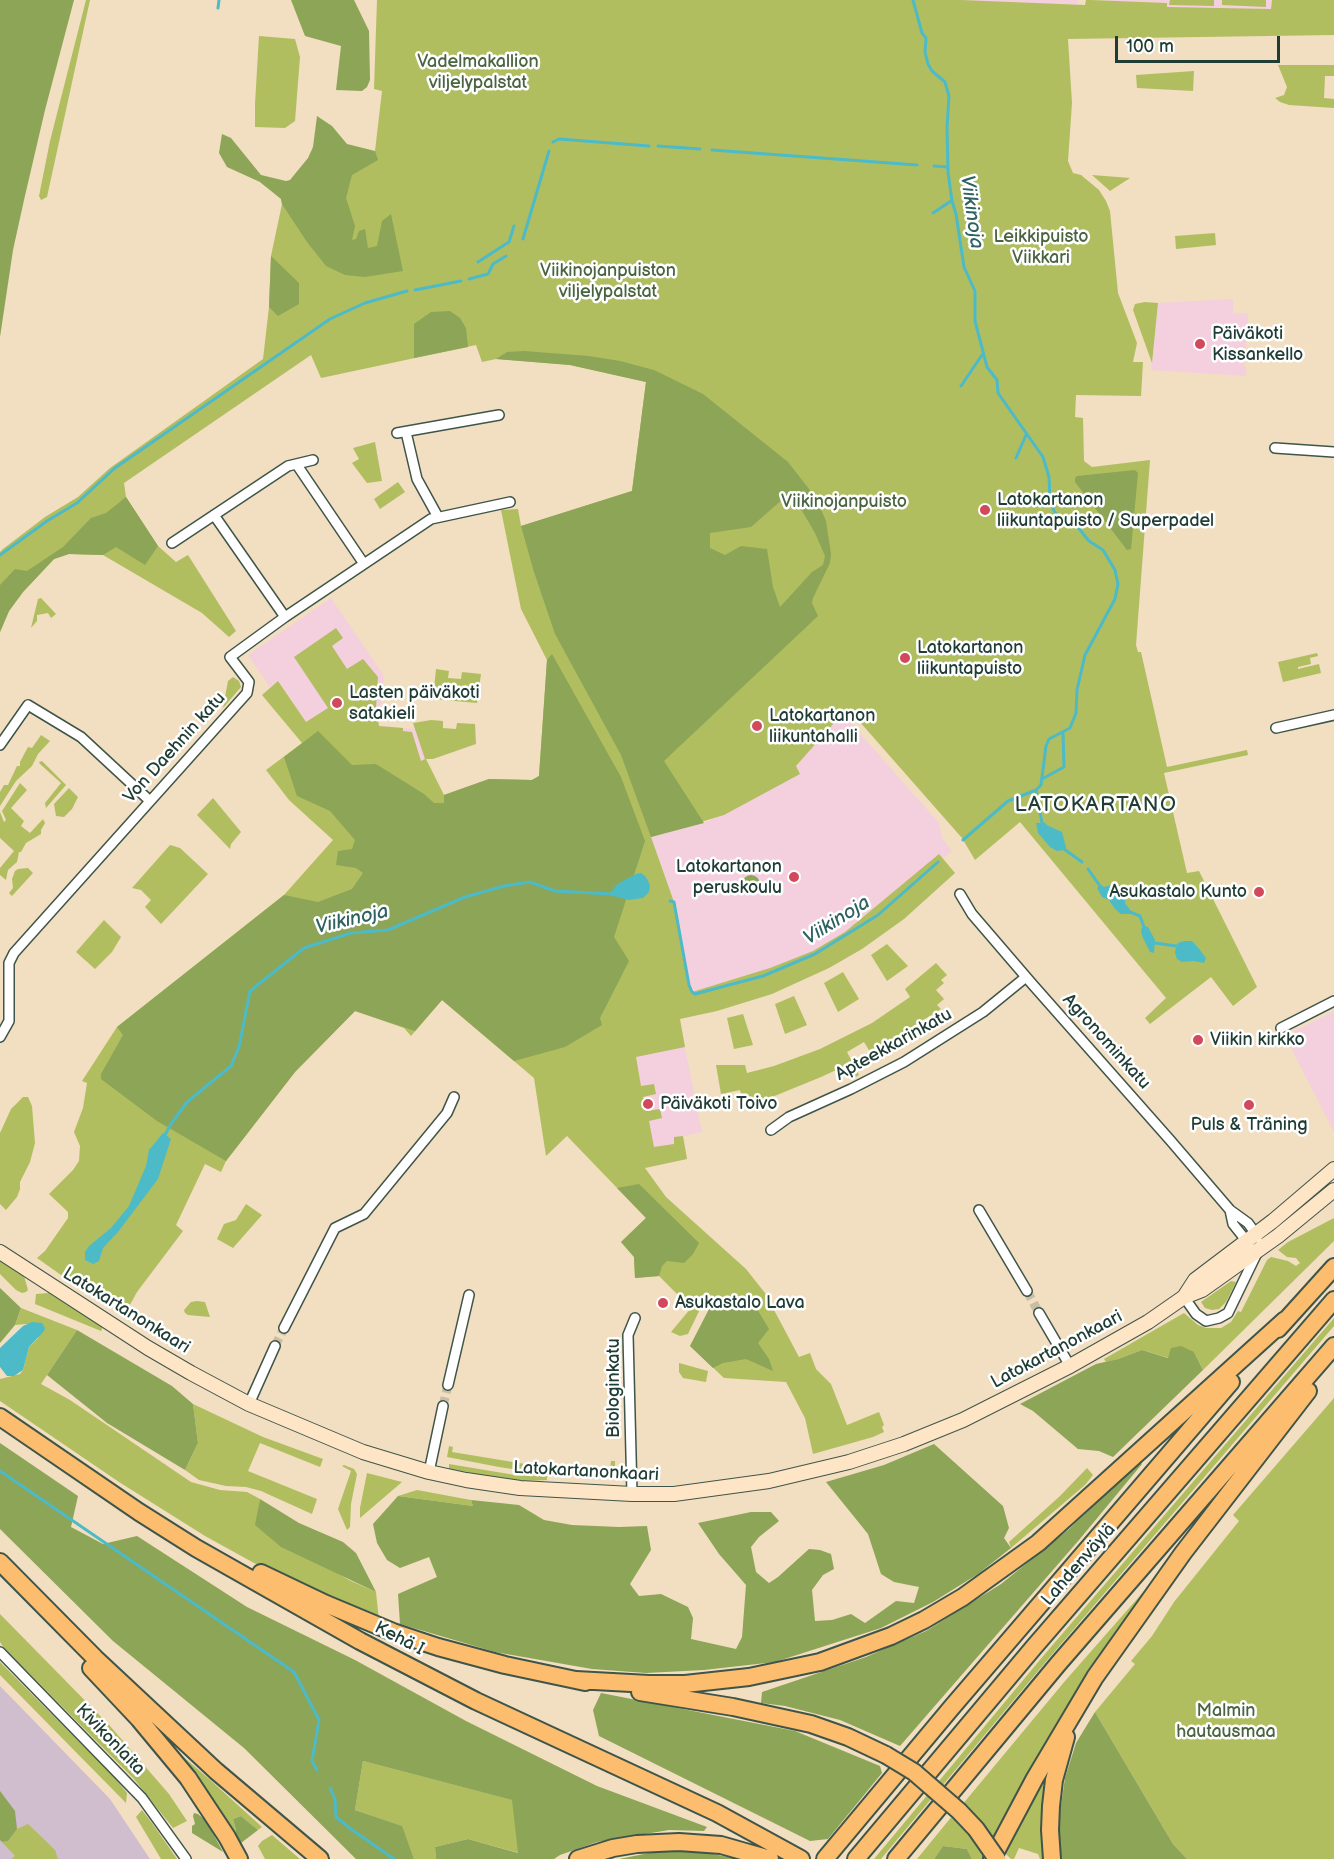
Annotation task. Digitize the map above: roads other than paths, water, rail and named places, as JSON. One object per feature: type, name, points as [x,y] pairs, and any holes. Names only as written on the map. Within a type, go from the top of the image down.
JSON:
[{"type":"highway","points":[[825,1859],[1071,1566],[1334,1267]]},
{"type":"highway","name":"Lahdenväylä","points":[[856,1859],[1034,1647],[1334,1300]]},
{"type":"highway","points":[[576,1680],[685,1684],[749,1677],[820,1662],[862,1648],[916,1624],[963,1597],[1038,1543],[1285,1320]]},
{"type":"highway","points":[[896,1859],[1058,1664],[1334,1346]]},
{"type":"highway","points":[[992,1859],[1035,1778],[1095,1677],[1183,1553],[1285,1423],[1334,1356]]},
{"type":"highway","name":"Kehä I","points":[[0,1417],[196,1548],[360,1641],[476,1701],[717,1813],[801,1859]]},
{"type":"highway","points":[[196,1548],[247,1565],[316,1600],[393,1632],[486,1661],[576,1680],[773,1714],[812,1724],[848,1737],[886,1755],[914,1772],[976,1829],[997,1859]]},
{"type":"highway","points":[[0,1562],[95,1658],[216,1771],[320,1859]]},
{"type":"highway","points":[[24,1587],[94,1672],[173,1759],[215,1818],[239,1859]]},
{"type":"highway","points":[[1052,1859],[1050,1830],[1054,1780],[1066,1738],[1095,1677]]},
{"type":"highway","points":[[578,1859],[613,1848],[637,1844],[679,1842],[721,1845],[770,1859]]},
{"type":"street","points":[[438,517],[417,479],[401,433],[499,415]]},
{"type":"street","points":[[1275,448],[1334,452]]},
{"type":"street","points":[[172,543],[288,466],[313,460]]},
{"type":"street","points":[[297,465],[364,564]]},
{"type":"street","name":"Von Daehnin katu","points":[[0,1037],[8,1025],[9,963],[14,953],[247,693],[249,682],[230,657],[285,617],[431,519],[510,502]]},
{"type":"street","points":[[214,515],[285,617]]},
{"type":"street","points":[[0,745],[28,705],[81,737],[150,801]]},
{"type":"street","points":[[1276,728],[1334,715]]},
{"type":"street","name":"Agronominkatu","points":[[960,894],[972,914],[1026,977],[1230,1210],[1242,1218],[1251,1238]]},
{"type":"street","name":"Apteekkarinkatu","points":[[771,1130],[789,1117],[904,1062],[983,1011],[1026,977]]},
{"type":"street","points":[[1281,1028],[1334,1001]]},
{"type":"street","points":[[0,1012],[9,1017]]},
{"type":"street","points":[[284,1328],[335,1228],[364,1214],[447,1113],[454,1097]]},
{"type":"street","name":"Latokartanonkaari","points":[[1184,1297],[1195,1280],[1251,1238],[1334,1169]]},
{"type":"street","name":"Latokartanonkaari","points":[[0,1252],[157,1353],[249,1404],[363,1452],[429,1472],[520,1488],[674,1494],[790,1477],[849,1462],[904,1444],[963,1420],[1070,1366],[1148,1322],[1184,1297],[1202,1290],[1304,1216],[1334,1190]]},
{"type":"street","points":[[979,1210],[1027,1291]]},
{"type":"street","points":[[1184,1297],[1196,1314],[1206,1321],[1228,1314],[1259,1250],[1251,1238]]},
{"type":"street","points":[[448,1384],[470,1295]]},
{"type":"street","points":[[1040,1313],[1070,1366]]},
{"type":"street","name":"Biologinkatu","points":[[632,1494],[628,1335],[635,1318]]},
{"type":"street","points":[[249,1404],[275,1346]]},
{"type":"street","points":[[429,1472],[443,1406]]},
{"type":"street","name":"Kivikonlaita","points":[[0,1652],[142,1798],[186,1859]]},
{"type":"water","points":[[1036,823],[1042,823],[1062,832],[1065,850],[1057,851],[1050,847],[1038,833]]},
{"type":"water","points":[[641,873],[650,885],[649,892],[643,898],[629,900],[609,895],[617,884]]},
{"type":"water","points":[[1115,884],[1127,890],[1125,903],[1133,914],[1121,914],[1109,900],[1102,897],[1097,888],[1101,885],[1104,887]]},
{"type":"water","points":[[1143,926],[1148,927],[1155,940],[1154,953],[1150,952],[1142,936]]},
{"type":"water","points":[[1184,941],[1192,941],[1206,958],[1204,963],[1182,962],[1177,959],[1176,946]]},
{"type":"water","points":[[163,1133],[171,1139],[158,1179],[103,1248],[99,1261],[93,1264],[85,1260],[85,1252],[89,1246],[111,1228],[129,1206],[146,1166],[149,1150]]},
{"type":"water","points":[[32,1322],[42,1323],[44,1331],[29,1347],[23,1370],[14,1376],[7,1376],[0,1367],[0,1348],[23,1326]]},
{"type":"waterway","points":[[218,8],[219,0]]},
{"type":"waterway","name":"Viikinoja","points":[[913,0],[922,33],[926,38],[925,52],[928,64],[932,71],[945,82],[949,96],[948,172],[952,201],[964,267],[975,291],[975,321],[987,367],[997,380],[998,393],[1043,457],[1049,477],[1050,501],[1055,513],[1076,525],[1089,541],[1103,550],[1115,570],[1118,584],[1115,599],[1085,655],[1077,690],[1076,713],[1070,728],[1049,739],[1046,746],[1041,785],[1036,790],[1008,801],[963,840]]},
{"type":"waterway","points":[[553,142],[559,139],[649,146]]},
{"type":"waterway","points":[[658,146],[700,149]]},
{"type":"waterway","points":[[712,150],[917,165]]},
{"type":"waterway","points":[[523,239],[549,151]]},
{"type":"waterway","points":[[934,166],[947,167]]},
{"type":"waterway","points":[[933,213],[951,201]]},
{"type":"waterway","points":[[478,262],[509,242],[514,226]]},
{"type":"waterway","points":[[469,279],[488,274],[493,264],[506,256]]},
{"type":"waterway","points":[[415,290],[461,281]]},
{"type":"waterway","points":[[0,555],[47,521],[77,503],[115,468],[330,319],[365,303],[407,291]]},
{"type":"waterway","points":[[961,386],[982,355]]},
{"type":"waterway","points":[[1016,458],[1026,435]]},
{"type":"waterway","name":"Viikinoja","points":[[1042,779],[1064,767],[1063,733]]},
{"type":"waterway","points":[[1036,790],[1042,823],[1045,825]]},
{"type":"waterway","points":[[1064,849],[1082,862]]},
{"type":"waterway","name":"Viikinoja","points":[[670,901],[674,902],[689,985],[695,994],[763,976],[815,954],[878,915],[938,862]]},
{"type":"waterway","points":[[1088,869],[1102,889]]},
{"type":"waterway","name":"Viikinoja","points":[[164,1137],[187,1102],[231,1066],[239,1047],[250,991],[304,948],[351,933],[388,930],[465,897],[504,886],[530,882],[555,891],[612,894]]},
{"type":"waterway","points":[[1130,912],[1140,916],[1144,927]]},
{"type":"waterway","points":[[1155,943],[1176,946]]},
{"type":"waterway","points":[[0,1471],[294,1672],[319,1720],[312,1761],[317,1770]]},
{"type":"waterway","points":[[330,1788],[335,1799],[336,1817],[394,1859]]},
{"type":"tunnel","points":[[1027,1291],[1039,1313]]},
{"type":"tunnel","points":[[275,1346],[284,1328]]},
{"type":"tunnel","points":[[443,1406],[448,1385]]},
{"type":"place","name":"Päiväkoti Kissankello","points":[[1200,344]]},
{"type":"place","name":"Latokartanon liikuntapuisto / Superpadel","points":[[985,510]]},
{"type":"place","name":"Latokartanon liikuntapuisto","points":[[905,658]]},
{"type":"place","name":"Lasten päiväkoti satakieli","points":[[337,703]]},
{"type":"place","name":"Latokartanon liikuntahalli","points":[[757,726]]},
{"type":"place","name":"Latokartanon peruskoulu","points":[[794,877]]},
{"type":"place","name":"Asukastalo Kunto","points":[[1259,892]]},
{"type":"place","name":"Viikin kirkko","points":[[1198,1040]]},
{"type":"place","name":"Päiväkoti Toivo","points":[[648,1104]]},
{"type":"place","name":"Puls & Träning","points":[[1249,1105]]},
{"type":"place","name":"Asukastalo Lava","points":[[663,1303]]},
{"type":"district","name":"LATOKARTANO","points":[[1096,806]]},
{"type":"park label","name":"Vadelmakallion viljelypalstat","points":[[478,72]]},
{"type":"park label","name":"Leikkipuisto Viikkari","points":[[1041,247]]},
{"type":"park label","name":"Viikinojanpuiston viljelypalstat","points":[[608,281]]},
{"type":"park label","name":"Viikinojanpuisto","points":[[844,502]]},
{"type":"park label","name":"Malmin hautausmaa","points":[[1226,1721]]}]
